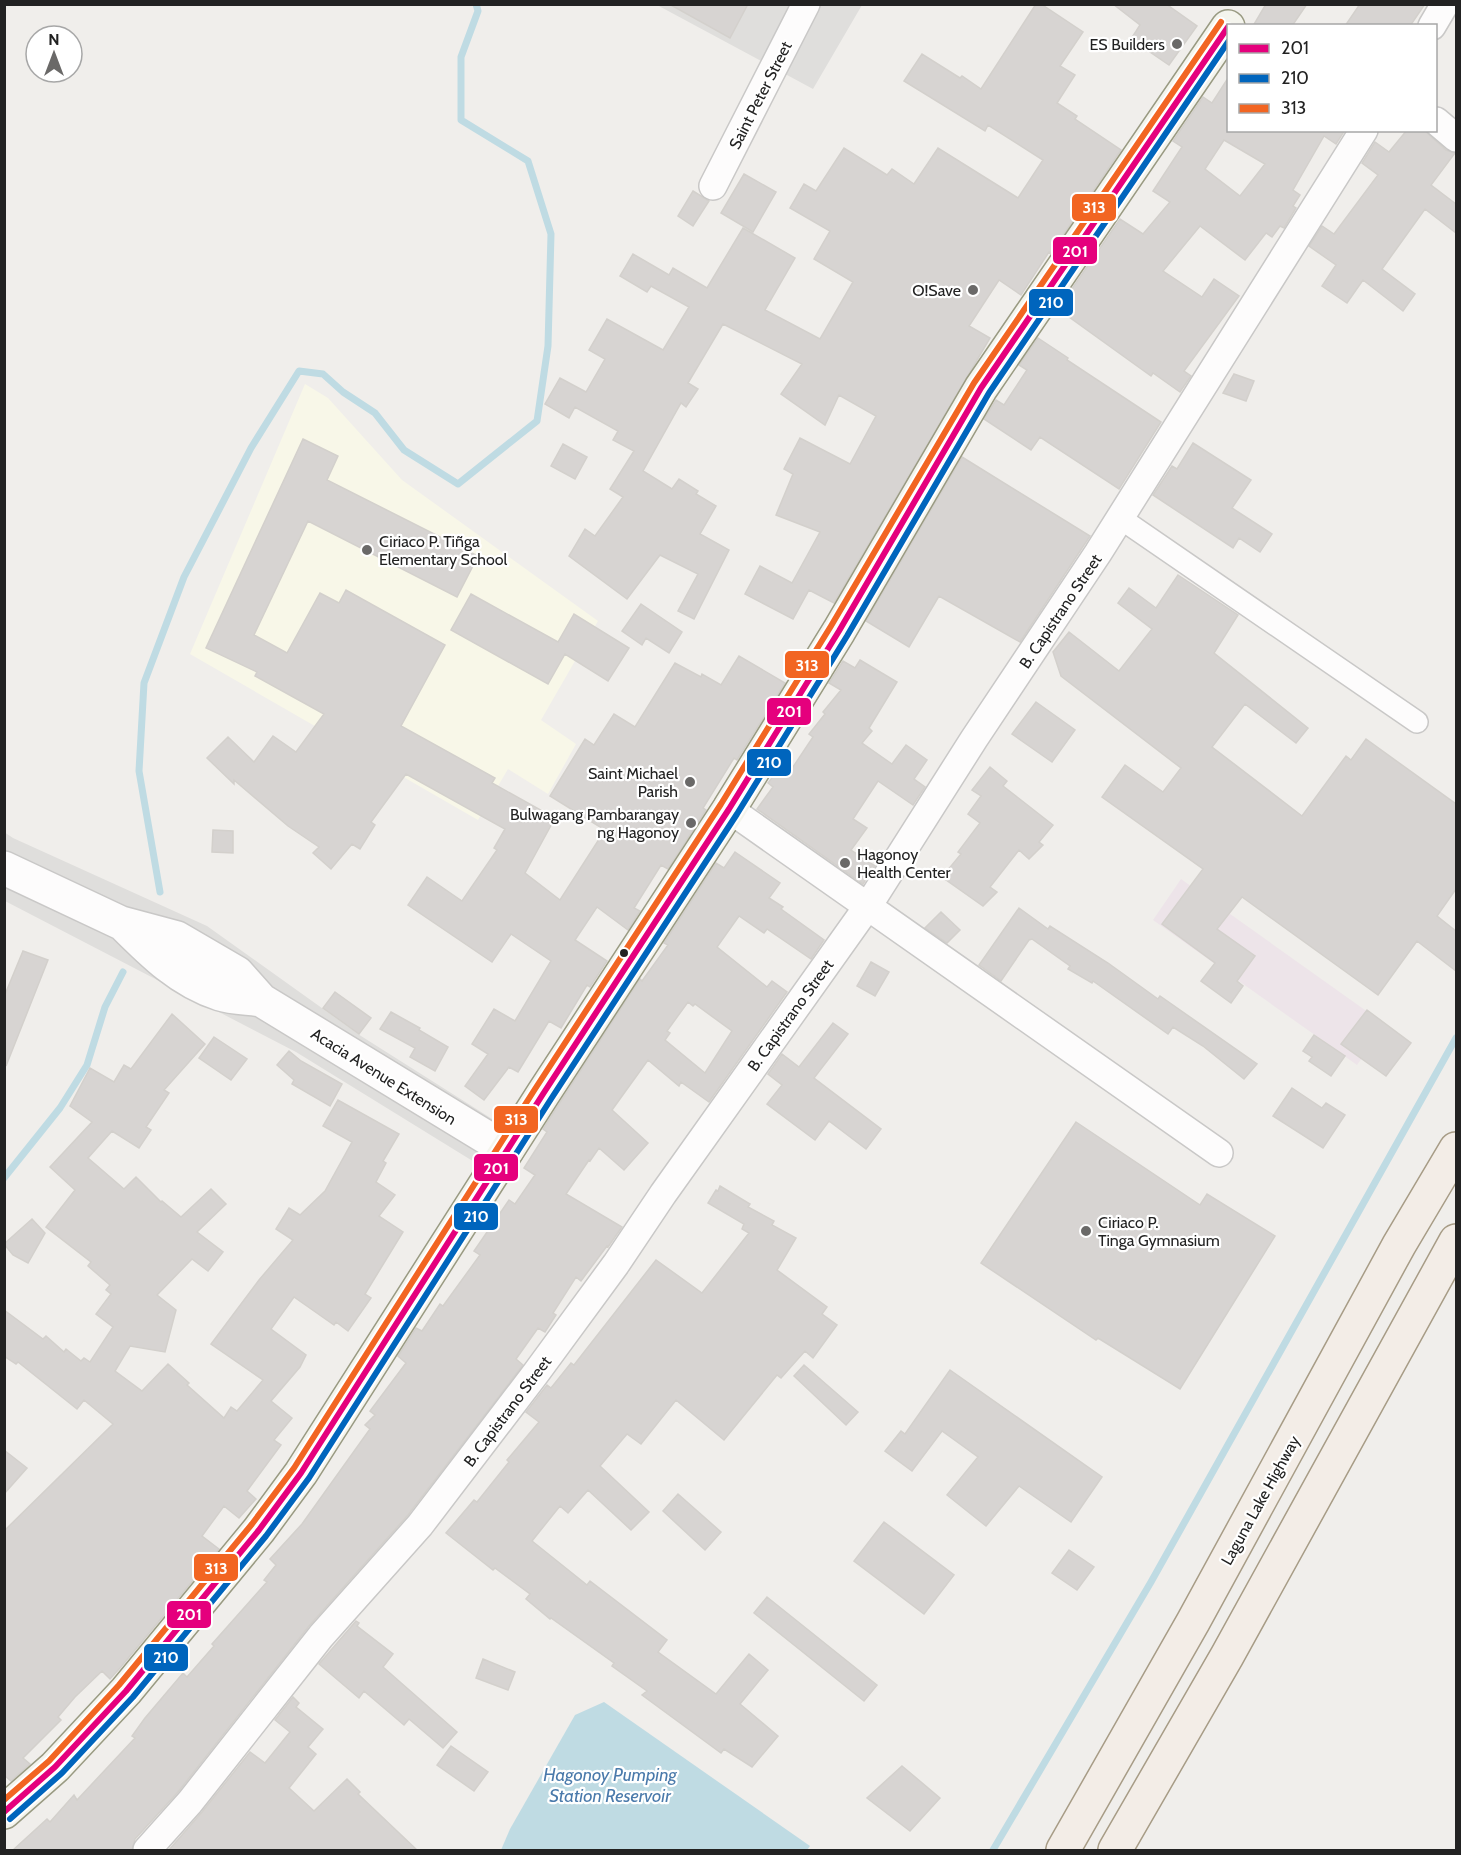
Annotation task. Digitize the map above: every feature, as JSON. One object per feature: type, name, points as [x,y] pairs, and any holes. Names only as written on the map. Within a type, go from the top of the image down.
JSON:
[{"type":"main road","points":[[1230,24],[1244,4]]},
{"type":"main road","points":[[4,1812],[55,1767],[126,1691],[259,1530],[301,1473],[669,898],[729,809],[839,631],[981,388],[1227,29]]},
{"type":"main road","name":"Laguna Lake Highway","points":[[1063,1851],[1193,1622],[1399,1245],[1456,1149]]},
{"type":"main road","points":[[1115,1851],[1232,1647],[1456,1241]]},
{"type":"street","name":"Saint Peter Street","points":[[713,186],[806,4]]},
{"type":"street","points":[[1433,24],[1445,4]]},
{"type":"street","points":[[1437,122],[1456,138]]},
{"type":"street","name":"B. Capistrano Street","points":[[147,1851],[190,1802],[321,1636],[420,1525],[616,1264],[670,1184],[868,906],[979,731],[1120,518],[1363,132]]},
{"type":"street","points":[[1120,518],[1417,722]]},
{"type":"street","points":[[729,809],[1219,1153]]},
{"type":"street","name":"Acacia Avenue Extension","points":[[4,868],[121,923],[167,967],[194,983],[220,994],[261,1000],[507,1150]]},
{"type":"shaded area","points":[[657,5],[862,5],[813,89]]},
{"type":"shaded area","name":"Ciriaco P. Tiñga Elementary School","points":[[305,384],[328,398],[402,480],[598,621],[541,720],[576,744],[548,794],[508,769],[478,820],[190,654]]},
{"type":"shaded area","points":[[4,832],[207,926],[361,1036],[508,1129],[484,1168],[296,1052],[5,901]]},
{"type":"shaded area","points":[[1181,879],[1386,1025],[1357,1065],[1153,920]]},
{"type":"water","name":"Hagonoy Pumping Station Reservoir","points":[[604,1702],[810,1846],[807,1850],[501,1850],[510,1829],[575,1715]]},
{"type":"building","points":[[669,4],[748,4],[730,38]]},
{"type":"building","points":[[1036,4],[1041,4],[1083,32],[1060,66],[1075,75],[1057,103],[1077,116],[1075,119],[1121,150],[1021,295],[999,280],[969,326],[990,338],[834,603],[809,590],[793,619],[745,594],[760,566],[792,583],[820,532],[776,515],[793,474],[784,469],[800,438],[850,464],[876,416],[839,395],[825,425],[781,394],[802,364],[723,324],[688,383],[698,389],[686,407],[681,403],[643,471],[672,489],[679,479],[698,491],[696,494],[716,506],[700,534],[729,550],[694,619],[678,611],[698,574],[660,555],[627,599],[569,556],[585,529],[595,536],[623,497],[610,489],[634,451],[613,440],[618,431],[575,407],[569,418],[545,404],[560,378],[586,392],[605,359],[589,350],[607,319],[663,350],[689,307],[651,286],[647,292],[620,276],[633,254],[669,275],[673,268],[707,288],[743,228],[795,258],[765,310],[820,339],[853,282],[814,259],[830,231],[790,208],[804,184],[816,191],[844,148],[887,175],[892,169],[914,184],[938,148],[1018,198],[1043,160],[988,125],[985,131],[904,81],[922,54],[981,89]]},
{"type":"building","points":[[1113,4],[1166,4],[1197,26],[1169,65],[1131,39],[1140,25]]},
{"type":"building","points":[[1266,4],[1307,4],[1293,24],[1254,24]]},
{"type":"building","points":[[1360,4],[1425,4],[1411,24],[1346,24]]},
{"type":"building","points":[[1227,80],[1227,132],[1344,132],[1336,144],[1324,136],[1293,190],[1300,195],[1293,206],[1296,208],[1284,228],[1280,226],[1272,237],[1266,233],[1245,260],[1200,226],[1163,271],[1202,297],[1214,279],[1239,296],[1184,371],[1191,376],[1180,392],[1153,373],[1151,376],[1058,309],[1120,219],[1143,234],[1170,202],[1153,191],[1182,147],[1173,141],[1203,97],[1212,103]],"holes":[[[1224,140],[1265,164],[1240,196],[1205,169]]]},
{"type":"building","points":[[1405,132],[1426,132],[1446,150],[1455,153],[1431,185],[1456,204],[1456,233],[1425,209],[1382,269],[1415,294],[1403,311],[1363,280],[1347,303],[1322,286],[1336,265],[1309,246],[1322,226],[1334,234],[1378,175],[1362,163],[1375,142],[1389,152]]},
{"type":"building","points":[[744,174],[776,192],[753,232],[721,213]]},
{"type":"building","points":[[693,191],[709,201],[693,226],[678,216]]},
{"type":"building","points":[[1038,338],[1068,358],[1067,360],[1161,422],[1119,489],[1040,437],[1031,450],[984,419],[996,400],[1004,405],[1027,370],[1019,365]]},
{"type":"building","points":[[1234,374],[1254,381],[1246,401],[1223,393]]},
{"type":"building","points":[[303,439],[338,456],[327,480],[478,556],[457,597],[308,521],[254,635],[287,653],[320,593],[339,603],[346,590],[445,645],[401,726],[495,778],[492,783],[555,818],[525,873],[560,900],[605,830],[550,796],[585,739],[594,745],[614,714],[635,727],[675,663],[721,685],[739,656],[785,683],[737,760],[734,758],[703,808],[706,810],[668,869],[661,865],[634,908],[640,911],[628,930],[597,907],[575,940],[607,961],[590,987],[587,985],[561,1028],[549,1021],[518,1072],[509,1067],[484,1100],[465,1086],[488,1054],[472,1044],[494,1009],[515,1021],[551,961],[511,934],[492,962],[408,905],[427,877],[462,901],[497,850],[494,848],[505,829],[406,774],[371,822],[375,825],[360,849],[352,844],[331,869],[313,853],[319,847],[288,826],[234,780],[234,784],[207,758],[228,737],[254,762],[273,736],[296,752],[324,714],[255,676],[257,672],[206,648]]},
{"type":"building","points":[[1193,443],[1251,480],[1232,508],[1272,534],[1260,552],[1239,538],[1233,548],[1153,495],[1172,466],[1177,469]]},
{"type":"building","points":[[563,444],[587,457],[575,479],[551,466]]},
{"type":"building","points":[[962,457],[1090,536],[1020,642],[939,596],[909,647],[866,621]]},
{"type":"building","points":[[1178,575],[1238,615],[1214,653],[1308,728],[1296,743],[1245,704],[1212,747],[1302,816],[1346,756],[1351,760],[1366,739],[1456,804],[1456,889],[1437,916],[1456,931],[1456,971],[1417,941],[1378,995],[1242,897],[1217,929],[1255,956],[1237,981],[1243,986],[1231,1003],[1201,981],[1215,963],[1162,924],[1203,869],[1102,797],[1125,765],[1163,792],[1181,768],[1061,676],[1053,652],[1069,632],[1119,671],[1152,629],[1118,603],[1129,588],[1156,608]]},
{"type":"building","points":[[471,594],[558,642],[574,614],[629,648],[608,681],[565,654],[548,684],[451,630]]},
{"type":"building","points":[[641,604],[682,632],[669,653],[646,638],[642,645],[622,631]]},
{"type":"building","points":[[860,660],[897,682],[869,728],[872,731],[862,743],[892,764],[906,745],[927,760],[914,779],[925,787],[913,805],[878,781],[853,819],[867,828],[851,850],[875,866],[863,884],[757,809],[773,787],[768,783],[783,764],[791,770],[813,737],[809,734],[841,690],[829,683],[843,661],[855,668]]},
{"type":"building","points":[[1036,702],[1075,730],[1052,762],[1012,734]]},
{"type":"building","points":[[990,767],[1007,781],[1003,786],[1053,825],[1039,842],[1043,845],[1029,859],[1019,850],[990,887],[997,892],[983,906],[942,877],[961,854],[958,852],[980,823],[968,814],[981,796],[972,790]]},
{"type":"building","points":[[213,830],[233,831],[233,853],[212,852]]},
{"type":"building","points":[[735,852],[780,883],[769,898],[824,940],[811,959],[767,929],[764,933],[739,916],[717,947],[767,987],[772,981],[787,992],[709,1102],[681,1082],[679,1086],[648,1060],[612,1110],[648,1143],[624,1170],[599,1148],[566,1194],[622,1227],[581,1281],[576,1277],[553,1313],[556,1315],[545,1332],[538,1328],[516,1359],[523,1365],[408,1515],[309,1626],[178,1792],[135,1839],[132,1851],[12,1851],[47,1819],[50,1822],[74,1795],[77,1800],[135,1738],[132,1736],[145,1718],[183,1673],[187,1677],[214,1646],[212,1644],[267,1582],[264,1580],[276,1565],[270,1559],[302,1524],[370,1429],[365,1425],[375,1415],[370,1411],[406,1363],[398,1356],[416,1328],[422,1331],[440,1304],[443,1306],[480,1255],[474,1251],[509,1200],[515,1204],[535,1175],[524,1168],[547,1132],[543,1129],[559,1104],[640,979],[642,981],[668,945],[664,943],[716,863],[724,868]],"holes":[[[688,1002],[693,1006],[695,1004],[732,1031],[705,1073],[665,1040],[670,1033],[667,1031]]]},
{"type":"building","points":[[1019,908],[1048,929],[1050,926],[1108,963],[1158,999],[1160,996],[1257,1064],[1244,1079],[1203,1046],[1173,1027],[1168,1034],[1093,981],[1092,983],[1068,969],[1070,966],[1032,939],[1029,940],[1001,981],[979,965]]},
{"type":"building","points":[[941,912],[960,930],[947,943],[925,928]]},
{"type":"building","points":[[23,951],[48,960],[6,1066],[4,997]]},
{"type":"building","points":[[871,962],[889,972],[875,996],[857,986]]},
{"type":"building","points":[[335,992],[371,1018],[359,1034],[323,1008]]},
{"type":"building","points":[[1367,1010],[1411,1043],[1386,1076],[1341,1044]]},
{"type":"building","points":[[391,1012],[448,1047],[435,1071],[410,1057],[415,1048],[380,1029]]},
{"type":"building","points":[[172,1014],[205,1044],[164,1090],[169,1093],[146,1127],[151,1130],[139,1148],[112,1131],[88,1158],[124,1189],[136,1177],[161,1202],[181,1217],[211,1189],[226,1204],[197,1232],[223,1252],[208,1271],[192,1259],[157,1295],[176,1310],[165,1352],[130,1346],[115,1371],[142,1391],[168,1364],[189,1383],[187,1385],[224,1418],[231,1407],[237,1411],[263,1380],[211,1344],[259,1280],[293,1240],[276,1229],[289,1208],[300,1215],[325,1191],[352,1142],[323,1126],[338,1100],[399,1134],[383,1161],[386,1163],[376,1182],[395,1195],[379,1216],[403,1232],[365,1294],[371,1298],[348,1331],[336,1322],[334,1325],[294,1297],[271,1329],[306,1355],[300,1367],[271,1401],[292,1418],[274,1440],[281,1445],[247,1491],[256,1499],[239,1518],[224,1506],[202,1536],[219,1549],[110,1679],[102,1671],[75,1697],[58,1717],[61,1720],[23,1758],[30,1764],[11,1781],[4,1775],[4,1531],[113,1424],[84,1400],[77,1409],[18,1362],[16,1364],[4,1356],[4,1310],[43,1339],[46,1336],[64,1352],[66,1349],[81,1361],[84,1358],[90,1362],[113,1327],[96,1314],[111,1294],[106,1290],[110,1285],[88,1266],[91,1262],[46,1227],[75,1190],[50,1167],[92,1122],[70,1106],[90,1068],[114,1082],[124,1065],[131,1069]]},
{"type":"building","points":[[833,1023],[848,1034],[814,1078],[881,1129],[866,1149],[829,1121],[815,1140],[767,1104],[782,1085],[768,1074],[782,1054],[799,1067]]},
{"type":"building","points":[[1314,1035],[1345,1056],[1331,1076],[1309,1061],[1312,1057],[1303,1051]]},
{"type":"building","points":[[214,1037],[247,1059],[231,1080],[199,1058]]},
{"type":"building","points":[[289,1051],[301,1061],[342,1084],[330,1106],[292,1084],[294,1080],[277,1065]]},
{"type":"building","points":[[1292,1088],[1322,1108],[1326,1103],[1345,1115],[1323,1148],[1273,1116]]},
{"type":"building","points":[[1076,1122],[1200,1205],[1207,1194],[1275,1236],[1180,1389],[1098,1338],[1096,1340],[981,1263]]},
{"type":"building","points":[[720,1186],[750,1204],[748,1207],[774,1221],[772,1225],[796,1238],[777,1270],[827,1307],[822,1314],[837,1325],[813,1358],[805,1351],[781,1378],[777,1375],[724,1440],[676,1400],[641,1444],[627,1434],[600,1466],[649,1512],[631,1530],[588,1490],[568,1513],[560,1506],[532,1541],[587,1585],[590,1581],[667,1640],[658,1652],[716,1694],[749,1654],[768,1670],[740,1704],[778,1736],[752,1767],[724,1749],[721,1753],[642,1695],[647,1691],[612,1666],[614,1663],[550,1619],[526,1599],[530,1594],[495,1568],[493,1570],[446,1533],[474,1500],[477,1502],[509,1462],[507,1460],[539,1422],[526,1412],[547,1385],[551,1388],[571,1363],[574,1365],[656,1260],[702,1293],[749,1233],[742,1229],[744,1224],[708,1203]]},
{"type":"building","points":[[32,1219],[45,1233],[28,1263],[13,1255],[4,1244]]},
{"type":"building","points":[[804,1365],[858,1412],[846,1425],[794,1376]]},
{"type":"building","points":[[950,1370],[1102,1477],[1071,1522],[1019,1486],[986,1526],[947,1495],[978,1457],[942,1431],[912,1471],[885,1451],[901,1431],[905,1434]]},
{"type":"building","points":[[4,1450],[27,1468],[4,1494]]},
{"type":"building","points":[[678,1494],[721,1532],[705,1550],[663,1511]]},
{"type":"building","points":[[884,1522],[954,1575],[924,1614],[854,1561]]},
{"type":"building","points":[[1069,1550],[1094,1567],[1077,1590],[1052,1573]]},
{"type":"building","points":[[767,1597],[877,1685],[864,1701],[754,1613]]},
{"type":"building","points":[[356,1621],[359,1623],[357,1626],[393,1654],[383,1667],[457,1732],[443,1748],[409,1719],[404,1725],[364,1691],[359,1698],[319,1664]]},
{"type":"building","points":[[483,1659],[515,1672],[508,1690],[476,1678]]},
{"type":"building","points":[[293,1697],[299,1703],[296,1707],[323,1729],[308,1747],[316,1754],[289,1788],[314,1811],[347,1779],[360,1792],[358,1794],[418,1851],[168,1851],[250,1752],[265,1763],[290,1732],[275,1720]]},
{"type":"building","points":[[451,1746],[488,1772],[474,1791],[437,1765]]},
{"type":"building","points":[[902,1766],[940,1798],[910,1831],[867,1798]]},
{"type":"waterway","points":[[160,892],[139,771],[144,683],[184,577],[251,448],[299,371],[323,374],[343,392],[375,413],[404,450],[458,484],[537,421],[548,346],[551,234],[528,161],[461,120],[461,57],[478,11],[476,4]]},
{"type":"waterway","points":[[4,1178],[60,1108],[87,1065],[105,1007],[123,972]]},
{"type":"waterway","points":[[993,1850],[1151,1582],[1456,1038]]},
{"type":"transit line","name":"313","points":[[4,1800],[49,1761],[119,1685],[252,1524],[294,1468],[535,1089],[721,804],[831,626],[974,383],[1221,22]]},
{"type":"transit line","name":"201","points":[[4,1812],[55,1767],[126,1691],[259,1530],[301,1473],[543,1094],[729,809],[839,631],[981,388],[1227,28]]},
{"type":"transit line","name":"210","points":[[10,1819],[62,1773],[133,1697],[266,1536],[309,1478],[551,1099],[737,814],[847,636],[989,393],[1227,43]]},
{"type":"place","name":"ES Builders","points":[[1177,44]]},
{"type":"place","name":"O!Save","points":[[973,290]]},
{"type":"place","name":"Ciriaco P. Tiñga Elementary School","points":[[367,550]]},
{"type":"place","name":"Saint Michael Parish","points":[[690,782]]},
{"type":"place","name":"Bulwagang Pambarangay ng Hagonoy","points":[[691,823]]},
{"type":"place","name":"Hagonoy Health Center","points":[[845,863]]},
{"type":"place","name":"Ciriaco P. Tinga Gymnasium","points":[[1086,1231]]}]
